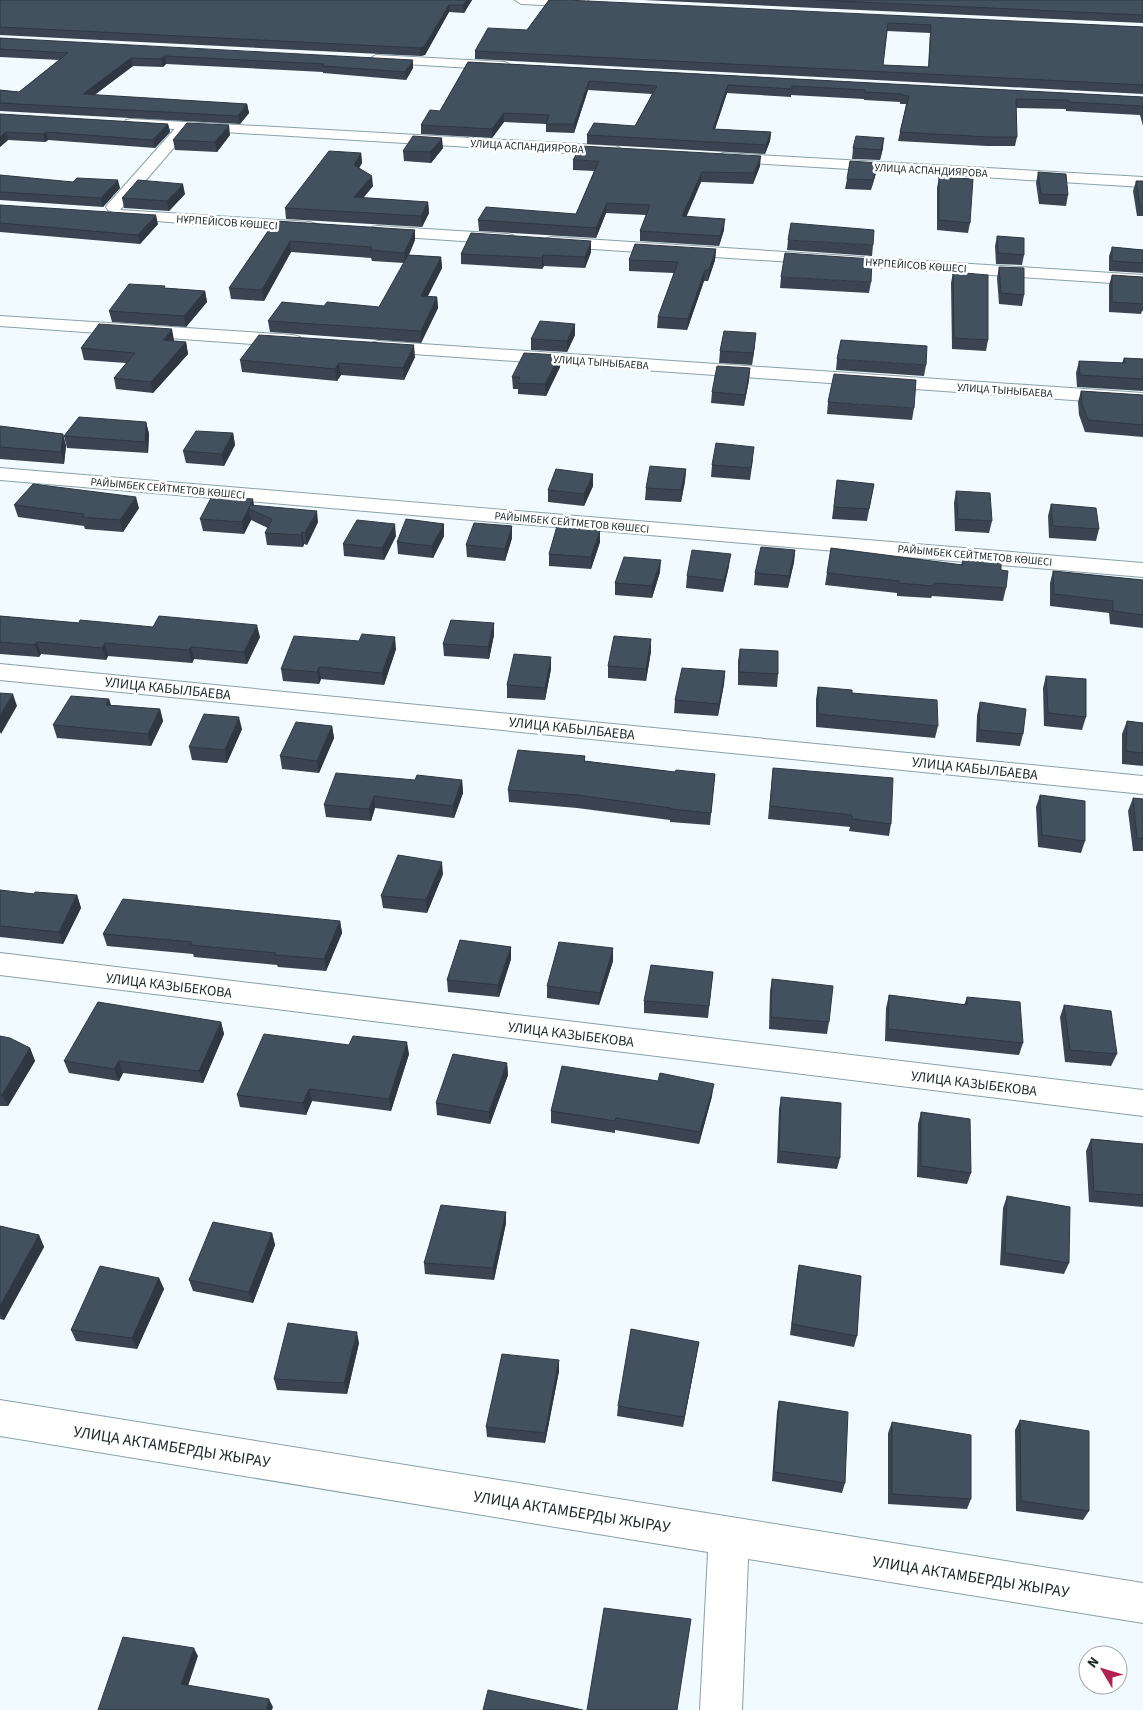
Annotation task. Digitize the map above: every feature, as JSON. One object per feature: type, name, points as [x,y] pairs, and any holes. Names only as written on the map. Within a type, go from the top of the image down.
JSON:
[{"type":"street","points":[[521,0],[600,4]]},
{"type":"street","points":[[358,58],[517,67]]},
{"type":"street","name":"УЛИЦА АСПАНДИЯРОВА","points":[[117,122],[634,152]]},
{"type":"street","name":"НҰРПЕЙІСОВ КӨШЕСІ","points":[[185,126],[103,214],[327,228]]},
{"type":"street","name":"УЛИЦА АСПАНДИЯРОВА","points":[[704,156],[1143,182]]},
{"type":"street","name":"НҰРПЕЙІСОВ КӨШЕСІ","points":[[357,230],[1143,280]]},
{"type":"street","points":[[0,321],[308,342]]},
{"type":"street","name":"УЛИЦА ТЫНЫБАЕВА","points":[[358,345],[1143,400]]},
{"type":"street","name":"РАЙЫМБЕК СЕЙТМЕТОВ КӨШЕСІ","points":[[0,474],[1143,570]]},
{"type":"street","name":"УЛИЦА КАБЫЛБАЕВА","points":[[0,672],[1143,785]]},
{"type":"street","name":"УЛИЦА КАЗЫБЕКОВА","points":[[0,964],[1143,1104]]},
{"type":"street","name":"УЛИЦА АКТАМБЕРДЫ ЖЫРАУ","points":[[0,1418],[1143,1603]]},
{"type":"street","points":[[720,1710],[729,1536]]},
{"type":"building","points":[[0,0],[467,0],[463,5],[449,5],[424,47],[420,48],[0,27]]},
{"type":"building","points":[[549,0],[1143,27],[1143,85],[475,51],[488,28],[527,30]],"holes":[[[888,23],[931,25],[929,67],[883,65]]]},
{"type":"building","points":[[816,0],[1143,0],[1143,15]]},
{"type":"building","points":[[0,38],[413,60],[405,72],[322,66],[324,64],[165,56],[161,59],[131,58],[83,94],[247,104],[238,116],[0,103],[0,90],[19,92],[68,53],[0,49]]},
{"type":"building","points":[[468,62],[1143,97],[1143,109],[1142,106],[1068,102],[1068,100],[1016,99],[1017,137],[900,132],[909,96],[902,94],[792,86],[792,89],[728,85],[713,129],[771,132],[766,145],[587,135],[594,123],[635,126],[657,86],[589,81],[574,124],[546,124],[549,115],[504,113],[492,129],[421,125],[430,110],[440,111]]},
{"type":"building","points":[[0,114],[168,124],[153,140],[46,132],[43,134],[6,132],[0,137]]},
{"type":"building","points":[[187,123],[229,125],[215,142],[173,140]]},
{"type":"building","points":[[413,136],[442,138],[430,152],[403,151]]},
{"type":"building","points":[[856,136],[884,138],[881,150],[853,148]]},
{"type":"building","points":[[581,146],[761,156],[754,173],[702,172],[682,216],[725,219],[720,236],[640,231],[650,205],[607,203],[596,228],[478,220],[486,207],[576,214],[599,161],[573,160]]},
{"type":"building","points":[[329,151],[361,153],[354,165],[372,176],[354,197],[428,202],[421,216],[285,208]]},
{"type":"building","points":[[850,161],[878,163],[873,180],[847,179]]},
{"type":"building","points":[[1038,172],[1066,174],[1068,195],[1041,194]]},
{"type":"building","points":[[0,175],[73,182],[77,178],[118,180],[101,198],[0,192]]},
{"type":"building","points":[[939,177],[973,179],[970,223],[939,220]]},
{"type":"building","points":[[138,180],[183,184],[167,201],[122,198]]},
{"type":"building","points":[[1136,181],[1143,181],[1143,206],[1140,206]]},
{"type":"building","points":[[0,205],[156,215],[138,235],[0,223]]},
{"type":"building","points":[[275,221],[415,230],[404,253],[370,250],[372,247],[290,241],[262,290],[229,288]]},
{"type":"building","points":[[791,223],[874,230],[873,245],[788,240]]},
{"type":"building","points":[[471,233],[591,241],[585,257],[543,255],[542,258],[461,254]]},
{"type":"building","points":[[997,236],[1024,238],[1024,255],[998,253]]},
{"type":"building","points":[[635,244],[716,249],[709,270],[705,270],[688,319],[658,317],[678,262],[629,260]]},
{"type":"building","points":[[1112,247],[1143,250],[1143,263],[1112,261]]},
{"type":"building","points":[[785,253],[872,259],[871,282],[781,277]]},
{"type":"building","points":[[408,255],[441,257],[421,296],[437,297],[421,331],[268,321],[282,302],[324,306],[327,302],[379,307]]},
{"type":"building","points":[[999,267],[1024,268],[1024,295],[1001,293]]},
{"type":"building","points":[[953,272],[988,275],[988,340],[954,338]]},
{"type":"building","points":[[1112,275],[1143,277],[1143,304],[1112,302]]},
{"type":"building","points":[[129,284],[205,291],[184,316],[109,311]]},
{"type":"building","points":[[540,321],[575,324],[567,341],[531,339]]},
{"type":"building","points":[[99,324],[172,329],[163,340],[186,342],[151,382],[114,378],[135,353],[81,348]]},
{"type":"building","points":[[724,331],[756,333],[753,353],[720,351]]},
{"type":"building","points":[[259,335],[414,345],[403,368],[339,363],[335,369],[240,360]]},
{"type":"building","points":[[841,340],[927,346],[926,365],[837,359]]},
{"type":"building","points":[[524,353],[560,355],[545,384],[517,383],[520,377],[512,377]]},
{"type":"building","points":[[1124,358],[1143,359],[1143,379],[1080,375],[1079,361],[1125,363]]},
{"type":"building","points":[[717,366],[750,368],[745,395],[712,392]]},
{"type":"building","points":[[834,374],[916,380],[914,408],[828,402]]},
{"type":"building","points":[[1081,391],[1143,395],[1143,425],[1088,420],[1082,404]]},
{"type":"building","points":[[79,417],[146,422],[145,442],[64,436]]},
{"type":"building","points":[[0,426],[63,434],[61,452],[0,447]]},
{"type":"building","points":[[196,431],[233,433],[222,454],[183,451]]},
{"type":"building","points":[[716,443],[754,447],[751,468],[712,465]]},
{"type":"building","points":[[650,466],[686,469],[681,490],[646,488]]},
{"type":"building","points":[[556,469],[593,474],[584,494],[548,490]]},
{"type":"building","points":[[837,480],[874,484],[869,509],[834,507]]},
{"type":"building","points":[[33,484],[136,497],[120,520],[82,517],[84,514],[14,505]]},
{"type":"building","points":[[956,491],[990,493],[992,521],[958,519]]},
{"type":"building","points":[[212,496],[253,499],[250,505],[317,511],[305,533],[302,532],[301,535],[265,533],[272,519],[249,509],[250,506],[242,522],[200,519]]},
{"type":"building","points":[[1051,504],[1096,508],[1099,529],[1053,526]]},
{"type":"building","points":[[406,519],[444,524],[432,546],[397,542]]},
{"type":"building","points":[[357,520],[395,524],[382,548],[343,544]]},
{"type":"building","points":[[474,523],[512,526],[505,549],[466,545]]},
{"type":"building","points":[[557,526],[600,530],[591,557],[549,554]]},
{"type":"building","points":[[761,547],[795,550],[789,576],[755,573]]},
{"type":"building","points":[[831,548],[963,565],[963,559],[1001,563],[1001,570],[1008,571],[1006,588],[934,583],[934,586],[827,573]]},
{"type":"building","points":[[692,550],[731,554],[724,580],[687,576]]},
{"type":"building","points":[[624,557],[661,560],[652,586],[615,583]]},
{"type":"building","points":[[1053,571],[1143,580],[1143,615],[1113,611],[1113,601],[1054,594]]},
{"type":"building","points":[[0,616],[79,623],[80,620],[153,627],[159,616],[257,625],[244,652],[191,647],[189,650],[105,643],[102,648],[37,642],[35,645],[0,642]]},
{"type":"building","points":[[451,620],[494,623],[488,647],[443,644]]},
{"type":"building","points":[[362,634],[395,637],[382,673],[319,667],[317,672],[281,669],[294,636],[359,641]]},
{"type":"building","points":[[614,636],[651,639],[646,669],[608,666]]},
{"type":"building","points":[[740,649],[778,651],[778,674],[739,672]]},
{"type":"building","points":[[514,654],[551,657],[545,688],[507,685]]},
{"type":"building","points":[[682,668],[725,671],[719,704],[675,700]]},
{"type":"building","points":[[1046,676],[1086,679],[1086,717],[1048,713]]},
{"type":"building","points":[[818,687],[852,690],[852,693],[937,700],[938,726],[818,714]]},
{"type":"building","points":[[0,693],[13,694],[0,715]]},
{"type":"building","points":[[71,696],[109,699],[106,705],[160,709],[148,734],[53,725]]},
{"type":"building","points":[[980,702],[1026,709],[1023,734],[979,730]]},
{"type":"building","points":[[204,714],[239,717],[225,750],[189,747]]},
{"type":"building","points":[[1127,721],[1143,723],[1143,753],[1126,751]]},
{"type":"building","points":[[296,722],[332,726],[317,761],[280,756]]},
{"type":"building","points":[[518,750],[585,756],[584,761],[675,772],[676,770],[715,774],[711,813],[577,795],[508,790]]},
{"type":"building","points":[[773,768],[893,778],[891,824],[852,819],[852,815],[770,806]]},
{"type":"building","points":[[336,773],[415,780],[417,775],[462,780],[453,806],[374,796],[369,809],[324,805]]},
{"type":"building","points":[[1040,795],[1085,801],[1085,841],[1042,835]]},
{"type":"building","points":[[1133,798],[1143,799],[1143,839],[1137,838]]},
{"type":"building","points":[[398,855],[442,862],[426,900],[381,896]]},
{"type":"building","points":[[0,890],[34,894],[35,892],[77,895],[59,932],[0,926]]},
{"type":"building","points":[[123,899],[340,921],[324,959],[275,955],[276,953],[190,945],[192,942],[103,934]]},
{"type":"building","points":[[460,940],[511,947],[498,985],[447,980]]},
{"type":"building","points":[[559,942],[613,948],[600,993],[547,986]]},
{"type":"building","points":[[651,965],[713,972],[709,1006],[644,1001]]},
{"type":"building","points":[[772,979],[833,986],[829,1022],[771,1017]]},
{"type":"building","points":[[889,995],[967,1005],[967,997],[1020,1002],[1023,1043],[888,1029]]},
{"type":"building","points":[[98,1002],[221,1022],[199,1071],[119,1061],[114,1069],[64,1061]]},
{"type":"building","points":[[1064,1005],[1111,1011],[1117,1054],[1070,1050]]},
{"type":"building","points":[[264,1034],[349,1045],[353,1036],[407,1042],[389,1099],[309,1089],[303,1103],[237,1095]]},
{"type":"building","points":[[0,1036],[10,1038],[30,1048],[2,1095],[0,1094]]},
{"type":"building","points":[[453,1054],[507,1063],[489,1112],[436,1103]]},
{"type":"building","points":[[562,1066],[658,1081],[660,1073],[714,1084],[700,1132],[616,1118],[615,1121],[551,1111]]},
{"type":"building","points":[[781,1097],[841,1103],[840,1158],[779,1151]]},
{"type":"building","points":[[921,1112],[970,1119],[971,1173],[921,1166]]},
{"type":"building","points":[[1091,1139],[1143,1144],[1143,1195],[1094,1191]]},
{"type":"building","points":[[1007,1196],[1070,1207],[1069,1263],[1005,1253]]},
{"type":"building","points":[[441,1205],[506,1212],[493,1268],[424,1263]]},
{"type":"building","points":[[213,1222],[272,1233],[249,1292],[189,1280]]},
{"type":"building","points":[[0,1226],[39,1235],[0,1306]]},
{"type":"building","points":[[799,1265],[861,1276],[857,1336],[792,1324]]},
{"type":"building","points":[[100,1266],[159,1278],[132,1338],[71,1330]]},
{"type":"building","points":[[288,1323],[357,1332],[344,1383],[274,1379]]},
{"type":"building","points":[[631,1329],[699,1342],[684,1417],[618,1406]]},
{"type":"building","points":[[502,1354],[559,1360],[545,1433],[486,1427]]},
{"type":"building","points":[[779,1401],[848,1412],[845,1483],[774,1472]]},
{"type":"building","points":[[1020,1420],[1089,1431],[1089,1511],[1021,1501]]},
{"type":"building","points":[[892,1422],[971,1435],[971,1499],[892,1494]]},
{"type":"building","points":[[604,1608],[691,1619],[677,1710],[587,1710]]},
{"type":"building","points":[[123,1637],[194,1648],[181,1684],[269,1699],[266,1710],[98,1710]]},
{"type":"building","points":[[488,1690],[583,1710],[483,1710]]}]
